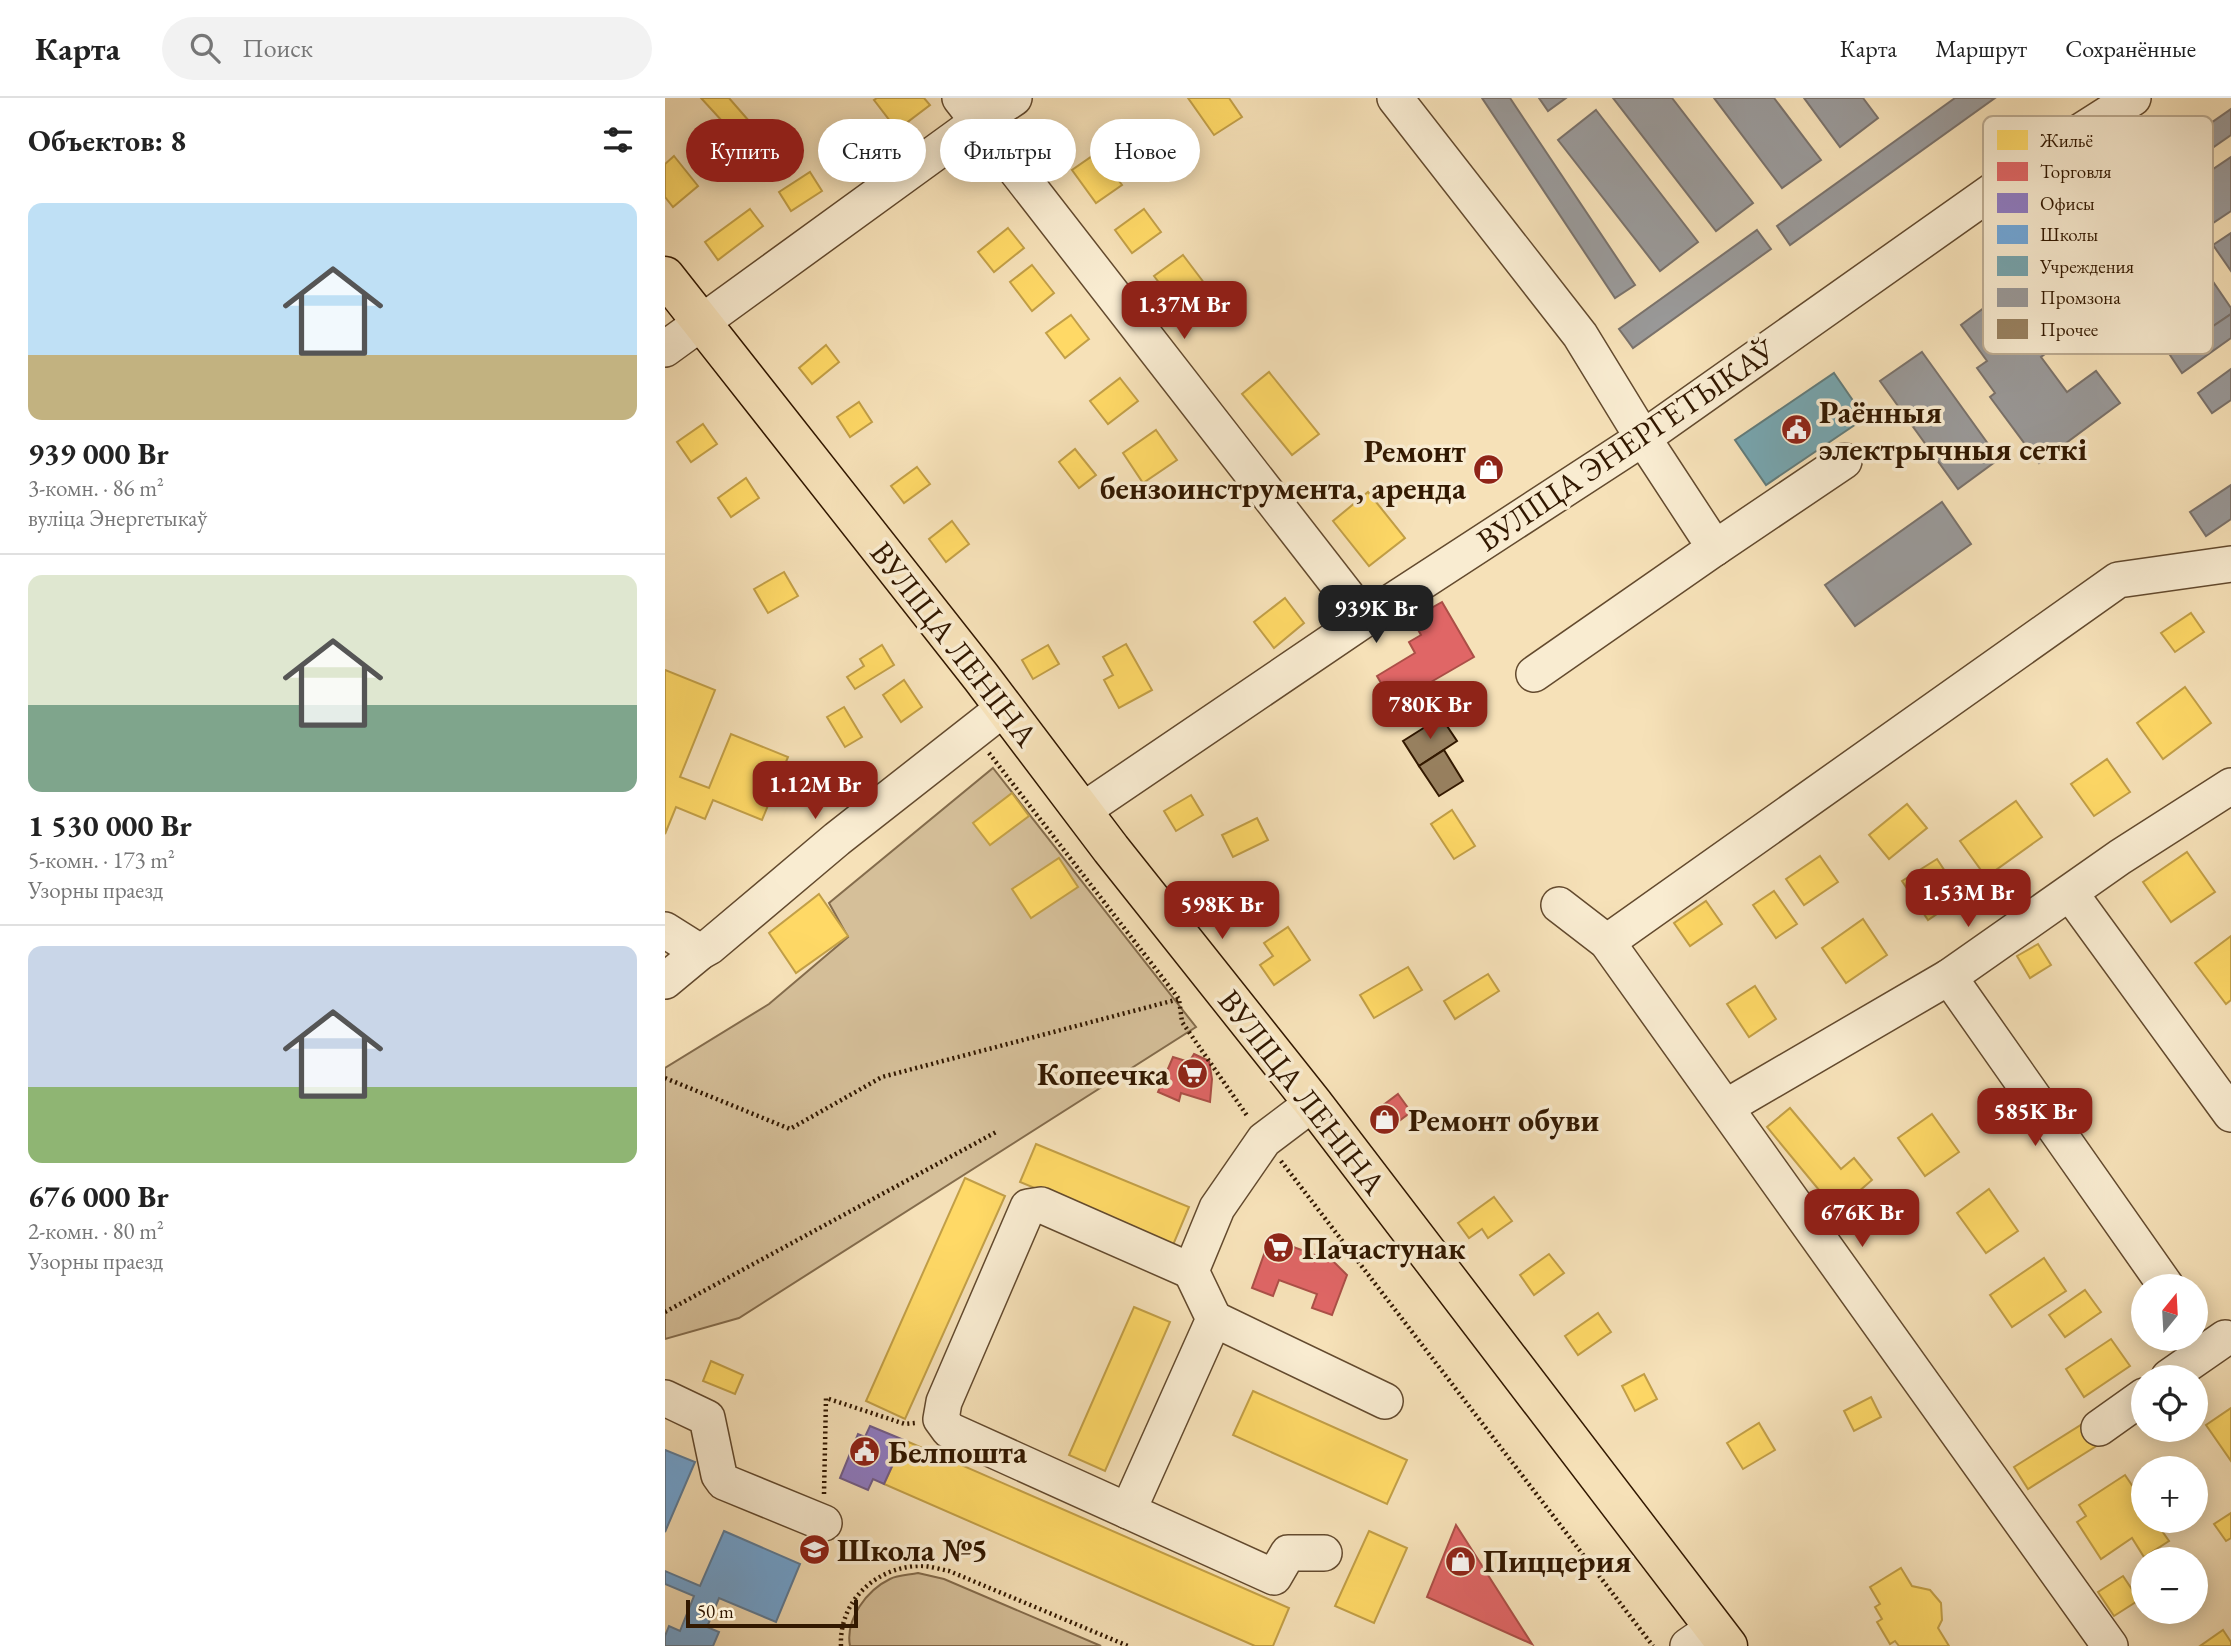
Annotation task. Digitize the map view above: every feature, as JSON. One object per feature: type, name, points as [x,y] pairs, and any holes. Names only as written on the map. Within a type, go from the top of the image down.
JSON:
[{"type":"main road","name":"ВУЛІЦА ЛЕНІНА","points":[[665,276],[1313,1104],[1710,1640]]},
{"type":"street","points":[[665,349],[702,323],[969,110],[1014,98]]},
{"type":"street","points":[[1395,98],[1580,335],[1715,548]]},
{"type":"street","name":"ВУЛІЦА ЭНЕРГЕТЫКАЎ","points":[[2105,116],[2133,98]]},
{"type":"street","points":[[969,110],[1365,619]]},
{"type":"street","name":"ВУЛІЦА ЭНЕРГЕТЫКАЎ","points":[[1082,811],[1365,619],[1643,438],[1983,198]]},
{"type":"street","points":[[1534,674],[1844,461]]},
{"type":"street","points":[[1607,942],[2118,580],[2231,564]]},
{"type":"street","points":[[665,981],[837,839],[1004,708]]},
{"type":"street","points":[[1726,1107],[1949,977],[2120,857],[2231,786]]},
{"type":"street","points":[[2070,893],[2231,1114]]},
{"type":"street","points":[[1559,905],[1607,942],[2109,1646]]},
{"type":"street","points":[[665,930],[700,952]]},
{"type":"street","points":[[1949,977],[2158,1274]]},
{"type":"street","points":[[1191,1271],[1217,1208],[1264,1140],[1313,1104]]},
{"type":"street","points":[[1324,1553],[1287,1553],[1274,1577],[949,1430],[941,1419],[950,1390],[1027,1207],[1041,1205],[1191,1271],[1214,1319],[1385,1401]]},
{"type":"street","points":[[1128,1511],[1214,1319]]},
{"type":"street","points":[[2182,1365],[2217,1334]]},
{"type":"street","points":[[665,1398],[707,1418],[719,1475],[724,1482],[824,1522]]},
{"type":"street","points":[[2099,1428],[2131,1405]]},
{"type":"path","points":[[973,732],[1179,999],[1182,1022],[1264,1140],[1653,1646]]},
{"type":"path","points":[[665,1079],[790,1129],[882,1077],[1179,999]]},
{"type":"path","points":[[665,1312],[998,1131]]},
{"type":"path","points":[[824,1522],[826,1398],[905,1424],[941,1419]]},
{"type":"path","points":[[841,1646],[846,1613],[863,1587],[889,1571],[919,1565],[949,1571],[1128,1646]]},
{"type":"shaded area","points":[[993,768],[1196,1027],[739,1318],[665,1339],[665,1068],[769,1004],[848,937],[829,903]]},
{"type":"shaded area","points":[[918,1573],[944,1579],[1101,1646],[850,1646],[849,1636],[854,1616],[873,1590],[890,1579]]},
{"type":"building: Жильё","points":[[701,98],[729,98],[747,119],[720,119]]},
{"type":"building: Жильё","points":[[924,98],[930,105],[912,119],[889,119],[874,100]]},
{"type":"building: Жильё","points":[[1188,98],[1229,98],[1242,117],[1214,135]]},
{"type":"building: Жильё","points":[[674,156],[686,171],[686,182],[695,182],[698,186],[673,207],[665,197],[665,164]]},
{"type":"building: Жильё","points":[[1090,158],[1090,182],[1120,182],[1122,185],[1096,203],[1076,176],[1076,167]]},
{"type":"building: Жильё","points":[[810,172],[822,191],[791,211],[779,192],[794,182],[804,182],[804,176]]},
{"type":"building: Жильё","points":[[750,209],[763,226],[718,260],[705,242]]},
{"type":"building: Жильё","points":[[1144,209],[1161,232],[1132,253],[1115,230]]},
{"type":"building: Жильё","points":[[1008,228],[1024,248],[994,272],[978,252]]},
{"type":"building: Жильё","points":[[1183,255],[1214,296],[1186,318],[1154,276]]},
{"type":"building: Жильё","points":[[1032,265],[1054,293],[1032,311],[1010,282]]},
{"type":"building: Жильё","points":[[1071,315],[1089,339],[1065,358],[1046,333]]},
{"type":"building: Жильё","points":[[826,345],[839,362],[812,384],[799,368]]},
{"type":"building: Жильё","points":[[1269,372],[1319,434],[1292,455],[1242,394]]},
{"type":"building: Жильё","points":[[1120,378],[1138,401],[1108,424],[1090,401]]},
{"type":"building: Жильё","points":[[859,402],[872,422],[850,437],[837,417]]},
{"type":"building: Жильё","points":[[703,424],[717,444],[691,462],[677,442]]},
{"type":"building: Жильё","points":[[1156,430],[1177,460],[1143,483],[1123,453]]},
{"type":"building: Жильё","points":[[1075,449],[1096,475],[1079,488],[1059,462]]},
{"type":"building: Жильё","points":[[917,467],[930,484],[904,503],[891,486]]},
{"type":"building: Жильё","points":[[746,478],[759,498],[731,517],[718,498]]},
{"type":"building: Жильё","points":[[1368,492],[1405,538],[1369,566],[1333,521]]},
{"type":"building: Жильё","points":[[952,521],[969,544],[946,562],[929,539]]},
{"type":"building: Жильё","points":[[784,572],[798,596],[768,613],[754,589]]},
{"type":"building: Жильё","points":[[1285,598],[1304,623],[1274,648],[1254,622]]},
{"type":"building: Жильё","points":[[2191,613],[2204,632],[2175,652],[2161,633]]},
{"type":"building: Жильё","points":[[1126,644],[1152,690],[1119,708],[1104,680],[1113,675],[1103,657]]},
{"type":"building: Жильё","points":[[882,645],[894,665],[855,689],[847,677],[864,666],[860,659]]},
{"type":"building: Жильё","points":[[1048,645],[1059,664],[1033,679],[1022,660]]},
{"type":"building: Жильё","points":[[665,670],[715,690],[680,777],[709,788],[731,734],[788,757],[762,820],[713,800],[705,819],[676,807],[665,834]]},
{"type":"building: Жильё","points":[[904,680],[922,707],[901,722],[883,695]]},
{"type":"building: Жильё","points":[[2185,687],[2211,723],[2163,759],[2137,723]]},
{"type":"building: Жильё","points":[[844,707],[862,737],[845,747],[827,717]]},
{"type":"building: Жильё","points":[[2107,759],[2130,792],[2094,816],[2071,784]]},
{"type":"building: Жильё","points":[[1012,793],[1029,816],[990,845],[973,823]]},
{"type":"building: Жильё","points":[[1191,795],[1203,815],[1176,831],[1164,811]]},
{"type":"building: Жильё","points":[[2016,801],[2042,837],[1986,877],[1960,841]]},
{"type":"building: Жильё","points":[[1907,804],[1927,828],[1889,859],[1869,835]]},
{"type":"building: Жильё","points":[[1452,810],[1475,846],[1454,859],[1431,824]]},
{"type":"building: Жильё","points":[[1257,818],[1268,840],[1233,857],[1222,835]]},
{"type":"building: Жильё","points":[[2187,852],[2215,892],[2171,922],[2143,882]]},
{"type":"building: Жильё","points":[[1820,856],[1838,882],[1804,905],[1786,879]]},
{"type":"building: Жильё","points":[[1059,858],[1078,887],[1031,918],[1012,889]]},
{"type":"building: Жильё","points":[[1937,859],[1962,897],[1928,920],[1902,881]]},
{"type":"building: Жильё","points":[[1774,891],[1797,924],[1776,938],[1753,905]]},
{"type":"building: Жильё","points":[[819,894],[848,936],[796,973],[769,933]]},
{"type":"building: Жильё","points":[[1706,901],[1722,924],[1690,946],[1674,923]]},
{"type":"building: Жильё","points":[[1863,919],[1887,955],[1846,983],[1822,948]]},
{"type":"building: Жильё","points":[[1288,927],[1310,960],[1274,985],[1260,965],[1273,956],[1264,943]]},
{"type":"building: Жильё","points":[[2231,936],[2231,1000],[2226,1004],[2195,963]]},
{"type":"building: Жильё","points":[[2038,944],[2051,965],[2030,978],[2017,956]]},
{"type":"building: Жильё","points":[[1408,967],[1422,990],[1374,1018],[1360,995]]},
{"type":"building: Жильё","points":[[1488,974],[1499,991],[1455,1019],[1444,1001]]},
{"type":"building: Жильё","points":[[1755,986],[1776,1019],[1749,1037],[1727,1004]]},
{"type":"building: Жильё","points":[[1790,1108],[1841,1169],[1854,1158],[1872,1180],[1857,1193],[1864,1202],[1843,1219],[1767,1127]]},
{"type":"building: Жильё","points":[[1932,1114],[1959,1152],[1925,1176],[1898,1138]]},
{"type":"building: Жильё","points":[[1036,1144],[1189,1207],[1173,1245],[1020,1182]]},
{"type":"building: Жильё","points":[[965,1178],[1005,1196],[905,1419],[866,1401]]},
{"type":"building: Жильё","points":[[1989,1189],[2018,1231],[1986,1253],[1957,1213]]},
{"type":"building: Жильё","points":[[1494,1197],[1512,1221],[1488,1238],[1482,1229],[1469,1238],[1458,1223]]},
{"type":"building: Жильё","points":[[1549,1254],[1564,1273],[1534,1295],[1520,1275]]},
{"type":"building: Жильё","points":[[2044,1258],[2066,1291],[2012,1327],[1990,1295]]},
{"type":"building: Жильё","points":[[2085,1290],[2101,1312],[2065,1337],[2049,1315]]},
{"type":"building: Жильё","points":[[1134,1307],[1170,1322],[1105,1471],[1069,1455]]},
{"type":"building: Жильё","points":[[1598,1313],[1611,1332],[1578,1355],[1565,1336]]},
{"type":"building: Жильё","points":[[2111,1339],[2130,1366],[2084,1397],[2066,1369]]},
{"type":"building: Жильё","points":[[711,1361],[743,1375],[735,1394],[703,1381]]},
{"type":"building: Жильё","points":[[1644,1374],[1657,1399],[1635,1411],[1622,1386]]},
{"type":"building: Жильё","points":[[1253,1391],[1407,1460],[1387,1504],[1233,1435]]},
{"type":"building: Жильё","points":[[1871,1397],[1881,1417],[1854,1431],[1844,1411]]},
{"type":"building: Жильё","points":[[2231,1408],[2231,1461],[2208,1428],[2208,1424]]},
{"type":"building: Жильё","points":[[1759,1423],[1775,1450],[1743,1469],[1727,1443]]},
{"type":"building: Жильё","points":[[2084,1423],[2098,1445],[2028,1489],[2014,1467]]},
{"type":"building: Жильё","points":[[904,1440],[1289,1608],[1273,1646],[1255,1646],[884,1484]]},
{"type":"building: Жильё","points":[[2125,1475],[2131,1484],[2131,1533],[2163,1533],[2169,1541],[2160,1547],[2138,1547],[2132,1538],[2101,1559],[2077,1522],[2086,1516],[2079,1505]]},
{"type":"building: Жильё","points":[[2231,1513],[2231,1538],[2226,1541],[2214,1524]]},
{"type":"building: Жильё","points":[[1369,1531],[1407,1548],[1374,1623],[1335,1606]]},
{"type":"building: Жильё","points":[[1901,1568],[1912,1586],[1930,1590],[1941,1603],[1942,1620],[1938,1628],[1949,1646],[1899,1646],[1895,1641],[1890,1644],[1877,1622],[1882,1619],[1875,1607],[1880,1604],[1870,1587]]},
{"type":"building: Жильё","points":[[2123,1576],[2131,1588],[2131,1605],[2114,1616],[2098,1592]]},
{"type":"building: Жильё","points":[[2223,1630],[2231,1646],[2200,1646]]},
{"type":"building: Торговля","points":[[1442,602],[1474,657],[1393,704],[1377,676],[1415,653],[1409,642],[1421,635],[1412,619]]},
{"type":"building: Торговля","points":[[1194,1054],[1209,1061],[1212,1079],[1210,1102],[1181,1093],[1179,1101],[1158,1092],[1173,1057],[1189,1062]]},
{"type":"building: Торговля","points":[[1398,1094],[1411,1112],[1387,1130],[1374,1112]]},
{"type":"building: Торговля","points":[[1288,1245],[1334,1262],[1347,1275],[1332,1315],[1312,1308],[1317,1294],[1279,1280],[1273,1296],[1252,1288],[1267,1246]]},
{"type":"building: Торговля","name":"Пиццерия","points":[[1456,1525],[1532,1644],[1427,1597]]},
{"type":"building: Офисы","points":[[870,1426],[904,1440],[884,1484],[873,1479],[868,1490],[840,1478],[858,1434],[865,1437]]},
{"type":"building: Школы","points":[[665,1450],[695,1462],[665,1532]]},
{"type":"building: Школы","points":[[724,1531],[800,1564],[776,1622],[719,1598],[707,1627],[719,1632],[713,1646],[665,1646],[669,1626],[680,1631],[694,1596],[665,1584],[665,1571],[700,1586]]},
{"type":"building: Учреждения","points":[[1834,373],[1865,418],[1766,485],[1735,440]]},
{"type":"building: Промзона","points":[[1482,98],[1510,98],[1635,285],[1615,298]]},
{"type":"building: Промзона","points":[[1539,98],[1566,98],[1548,111]]},
{"type":"building: Промзона","points":[[1613,98],[1672,98],[1753,203],[1716,231]]},
{"type":"building: Промзона","points":[[1714,98],[1774,98],[1821,160],[1782,188]]},
{"type":"building: Промзона","points":[[1804,98],[1863,98],[1878,118],[1840,147]]},
{"type":"building: Промзона","points":[[1955,98],[1995,98],[1790,245],[1777,226]]},
{"type":"building: Промзона","points":[[2231,109],[2231,135],[2213,148],[2213,122]]},
{"type":"building: Промзона","points":[[1596,110],[1698,242],[1660,271],[1558,140]]},
{"type":"building: Промзона","points":[[2231,157],[2231,211],[2213,223],[2213,169]]},
{"type":"building: Промзона","points":[[1757,230],[1771,249],[1633,348],[1619,329]]},
{"type":"building: Промзона","points":[[2231,233],[2231,271],[2213,245]]},
{"type":"building: Промзона","points":[[2213,282],[2231,308],[2231,314],[2213,326]]},
{"type":"building: Промзона","points":[[1983,309],[1983,354],[2045,354],[2041,357],[2067,392],[2096,371],[2120,403],[2039,463],[1990,397],[1995,393],[1977,368],[1987,361],[1961,325]]},
{"type":"building: Промзона","points":[[2231,314],[2231,338],[2213,351],[2213,326]]},
{"type":"building: Промзона","points":[[1922,352],[1999,459],[1958,489],[1880,381]]},
{"type":"building: Промзона","points":[[2171,354],[2209,354],[2182,373]]},
{"type":"building: Промзона","points":[[2231,369],[2231,400],[2212,413],[2198,393]]},
{"type":"building: Промзона","points":[[2231,485],[2231,519],[2206,536],[2190,512]]},
{"type":"building: Промзона","points":[[1942,502],[1971,544],[1855,626],[1825,585]]},
{"type":"building: Прочее","points":[[1441,717],[1457,741],[1419,766],[1403,741]]},
{"type":"building: Прочее","points":[[1444,750],[1463,781],[1439,796],[1419,766]]},
{"type":"place","name":"Раённыя электрычныя сеткі","points":[[1796,430]]},
{"type":"place","name":"Ремонт бензоинструмента, аренда","points":[[1489,469]]},
{"type":"place","name":"Копеечка","points":[[1192,1074]]},
{"type":"place","name":"Ремонт обуви","points":[[1385,1120]]},
{"type":"place","name":"Пачастунак","points":[[1279,1248]]},
{"type":"place","name":"Белпошта","points":[[865,1452]]},
{"type":"place","name":"Школа №5","points":[[814,1550]]},
{"type":"place","name":"Пиццерия","points":[[1460,1561]]}]
